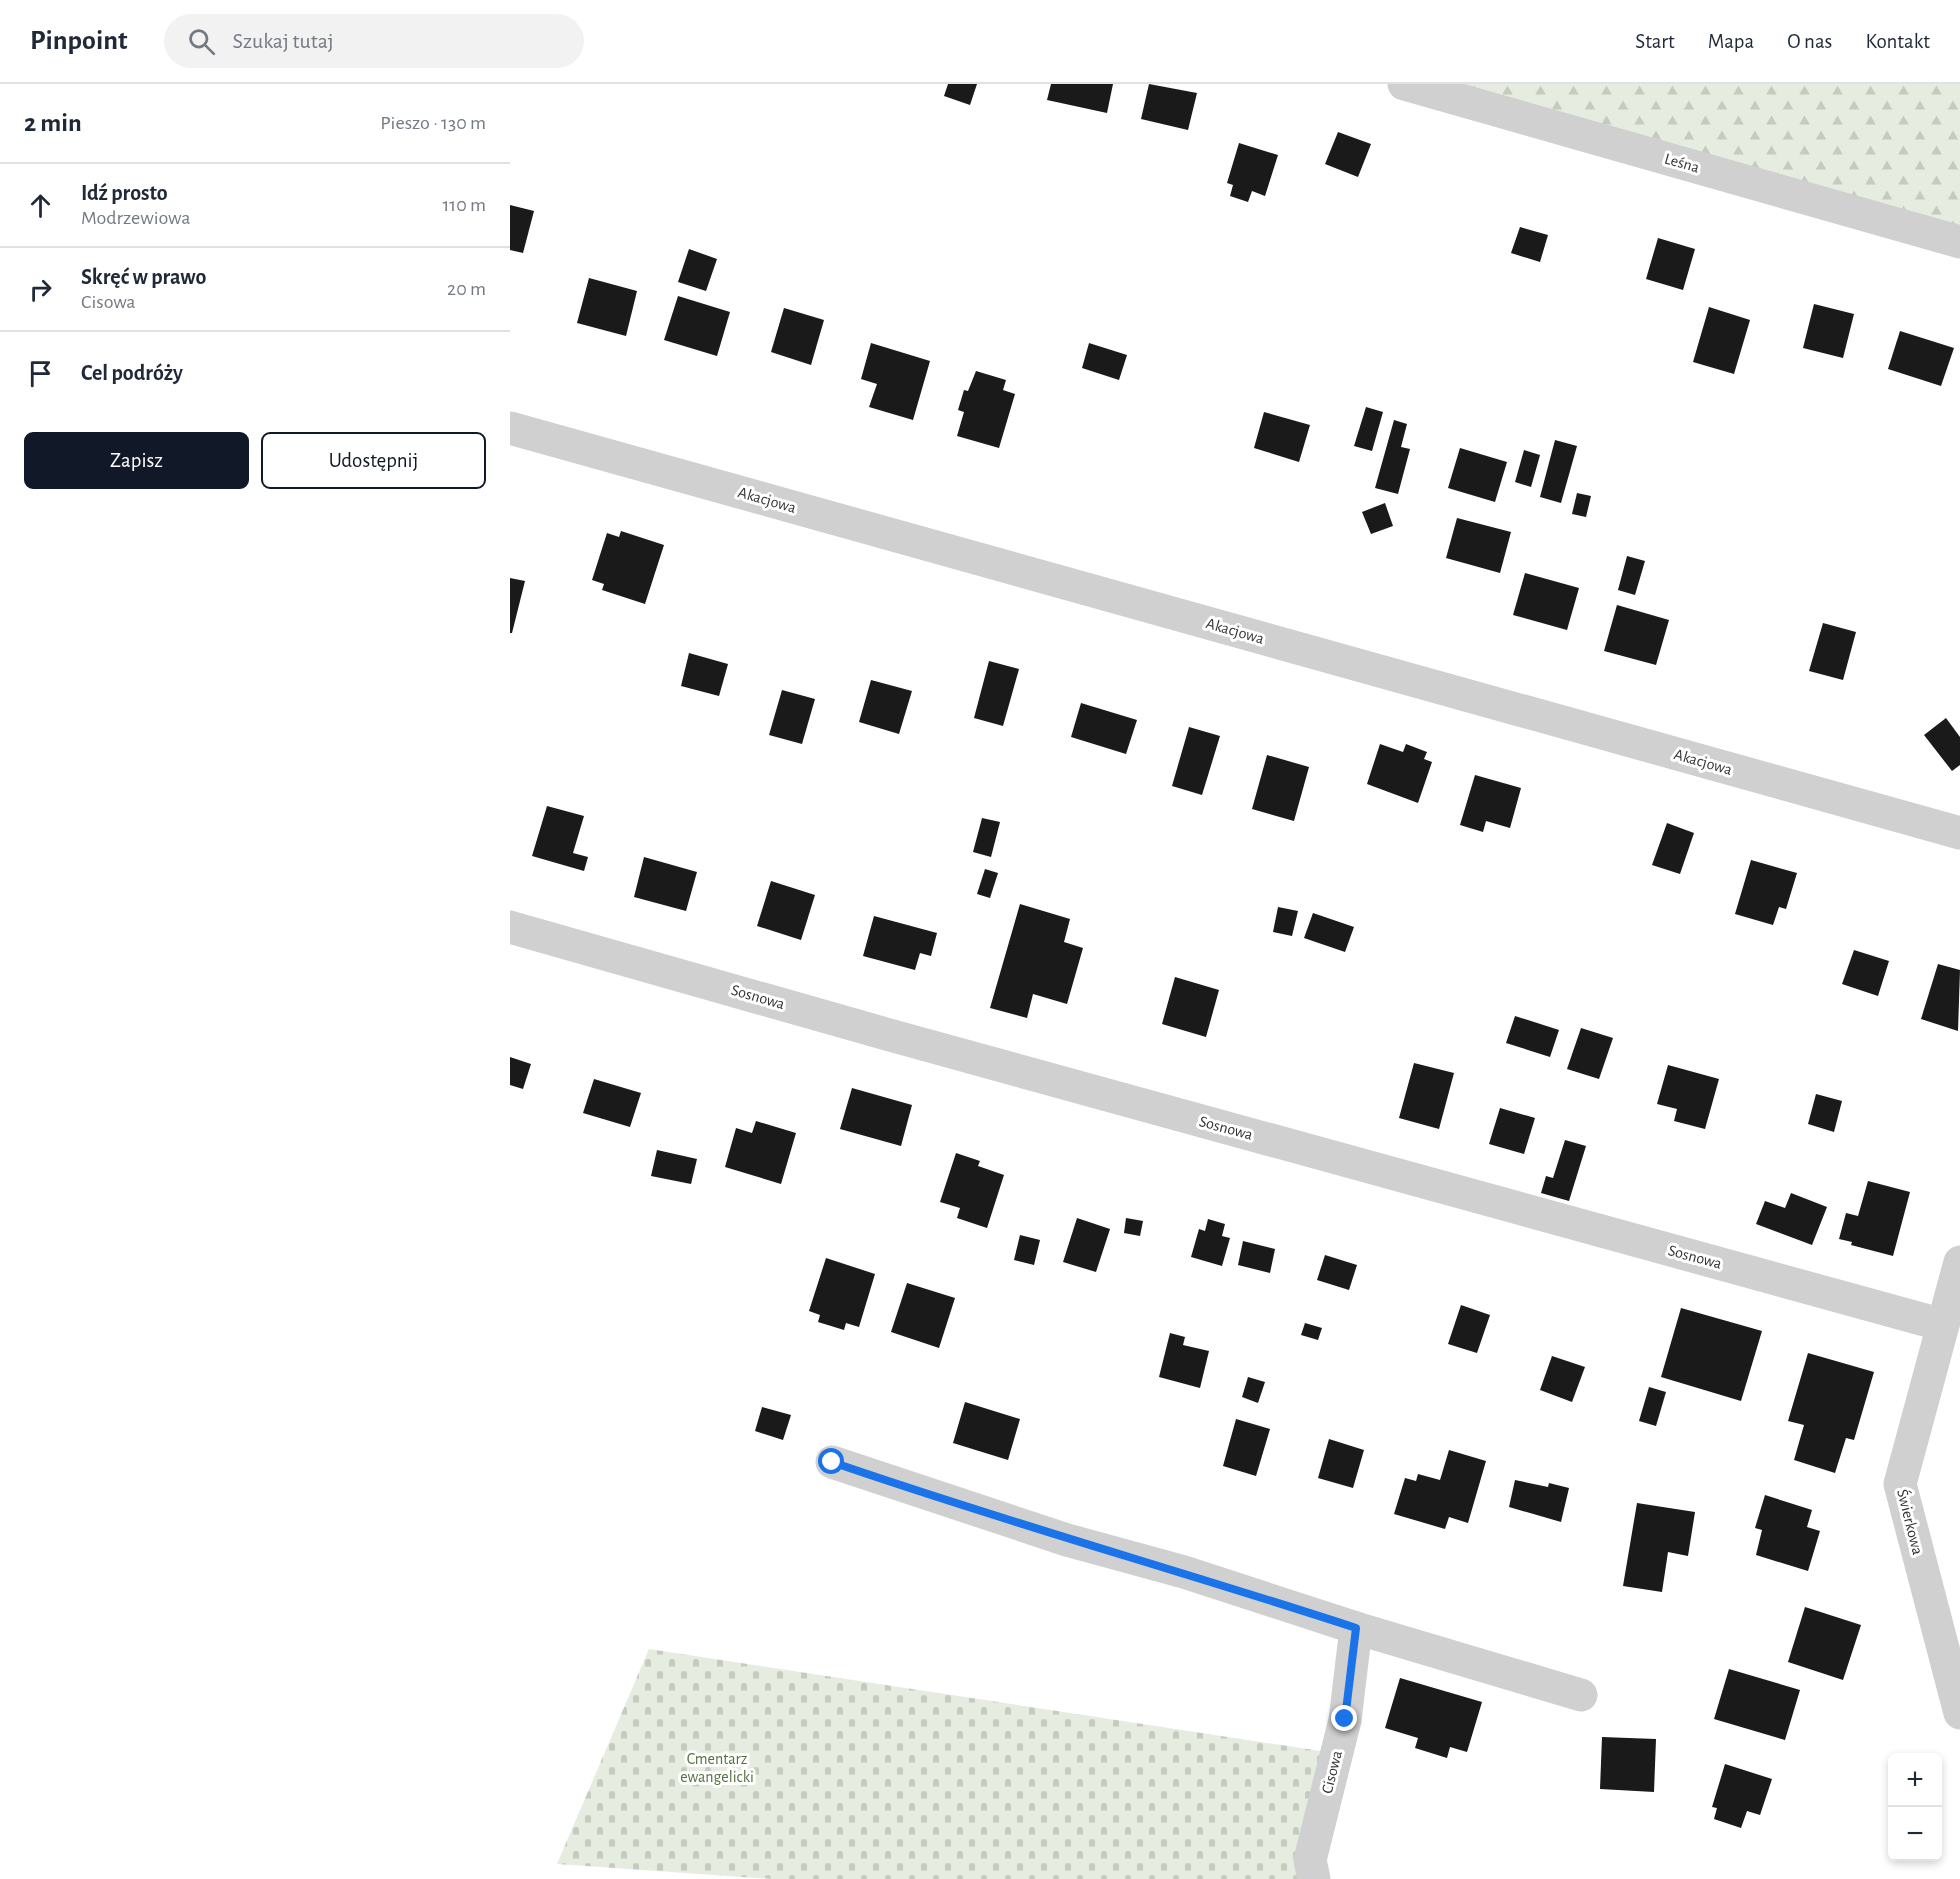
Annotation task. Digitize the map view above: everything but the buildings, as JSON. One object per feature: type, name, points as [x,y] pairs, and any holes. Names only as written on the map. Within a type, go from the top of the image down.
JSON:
[{"type":"street","name":"Leśna","points":[[1404,84],[1960,242]]},
{"type":"street","name":"Akacjowa","points":[[510,428],[1960,833]]},
{"type":"street","name":"Sosnowa","points":[[510,927],[886,1034],[1943,1325]]},
{"type":"street","name":"Świerkowa","points":[[1960,1262],[1900,1484],[1960,1713]]},
{"type":"street","points":[[832,1462],[970,1509],[1184,1572],[1356,1628],[1581,1695]]},
{"type":"street","name":"Cisowa","points":[[1314,1879],[1310,1860],[1345,1719],[1356,1628]]},
{"type":"green space","points":[[1448,84],[1960,84],[1960,232]]},
{"type":"green space","name":"Cmentarz ewangelicki","points":[[649,1649],[1327,1752],[1314,1879],[773,1879],[557,1864]]},
{"type":"route","points":[[832,1462],[959,1506],[1067,1540],[1184,1572],[1356,1628],[1345,1719]]}]
